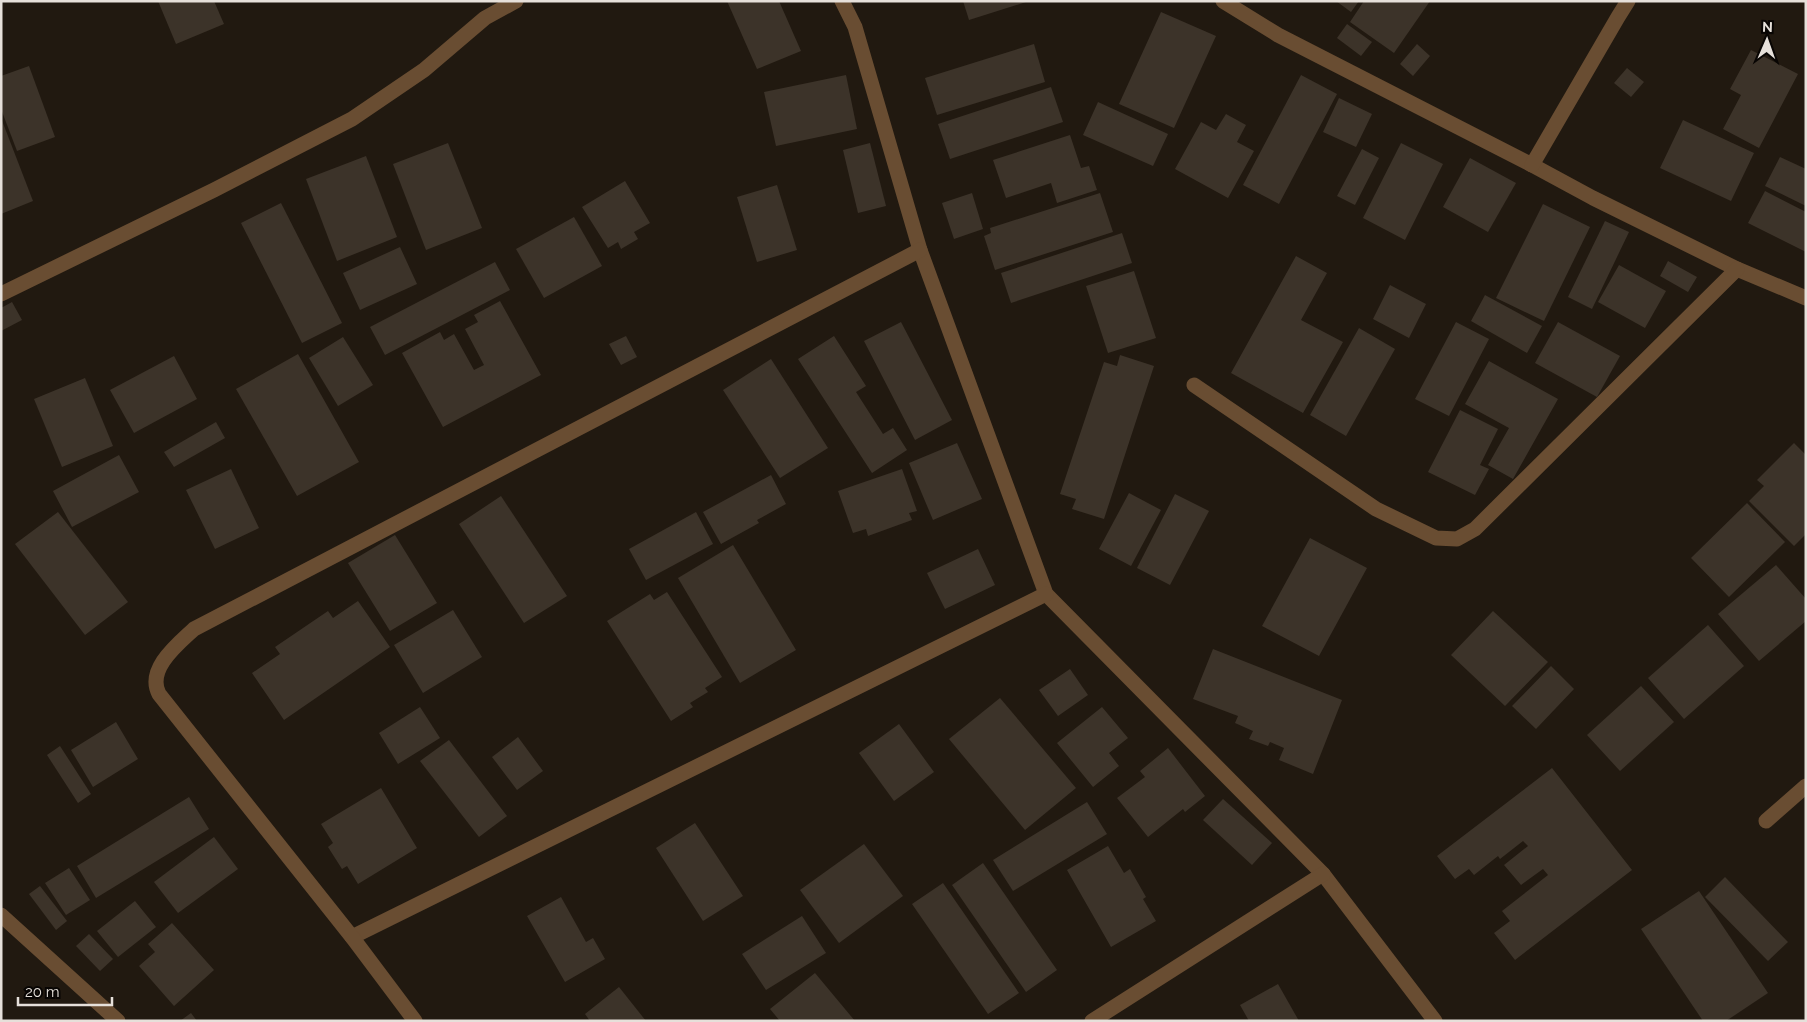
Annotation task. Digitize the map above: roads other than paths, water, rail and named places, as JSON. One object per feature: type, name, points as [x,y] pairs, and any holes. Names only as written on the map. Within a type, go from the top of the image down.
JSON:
[{"type":"street","points":[[1,294],[214,190],[352,119],[424,70],[485,18],[516,1]]},
{"type":"street","points":[[842,1],[855,27],[920,250],[1046,594],[1323,874],[1436,1021]]},
{"type":"street","points":[[1223,1],[1278,35],[1593,198],[1737,269],[1806,298]]},
{"type":"street","points":[[1532,165],[1628,1]]},
{"type":"street","points":[[415,1021],[352,937],[159,694],[156,688],[156,680],[169,653],[194,629],[920,250]]},
{"type":"street","points":[[1194,385],[1376,509],[1436,538],[1457,539],[1475,529],[1737,269]]},
{"type":"street","points":[[352,937],[1046,594]]},
{"type":"street","points":[[1766,821],[1806,786]]},
{"type":"street","points":[[1092,1021],[1323,874]]},
{"type":"street","points":[[1,916],[118,1021]]}]
